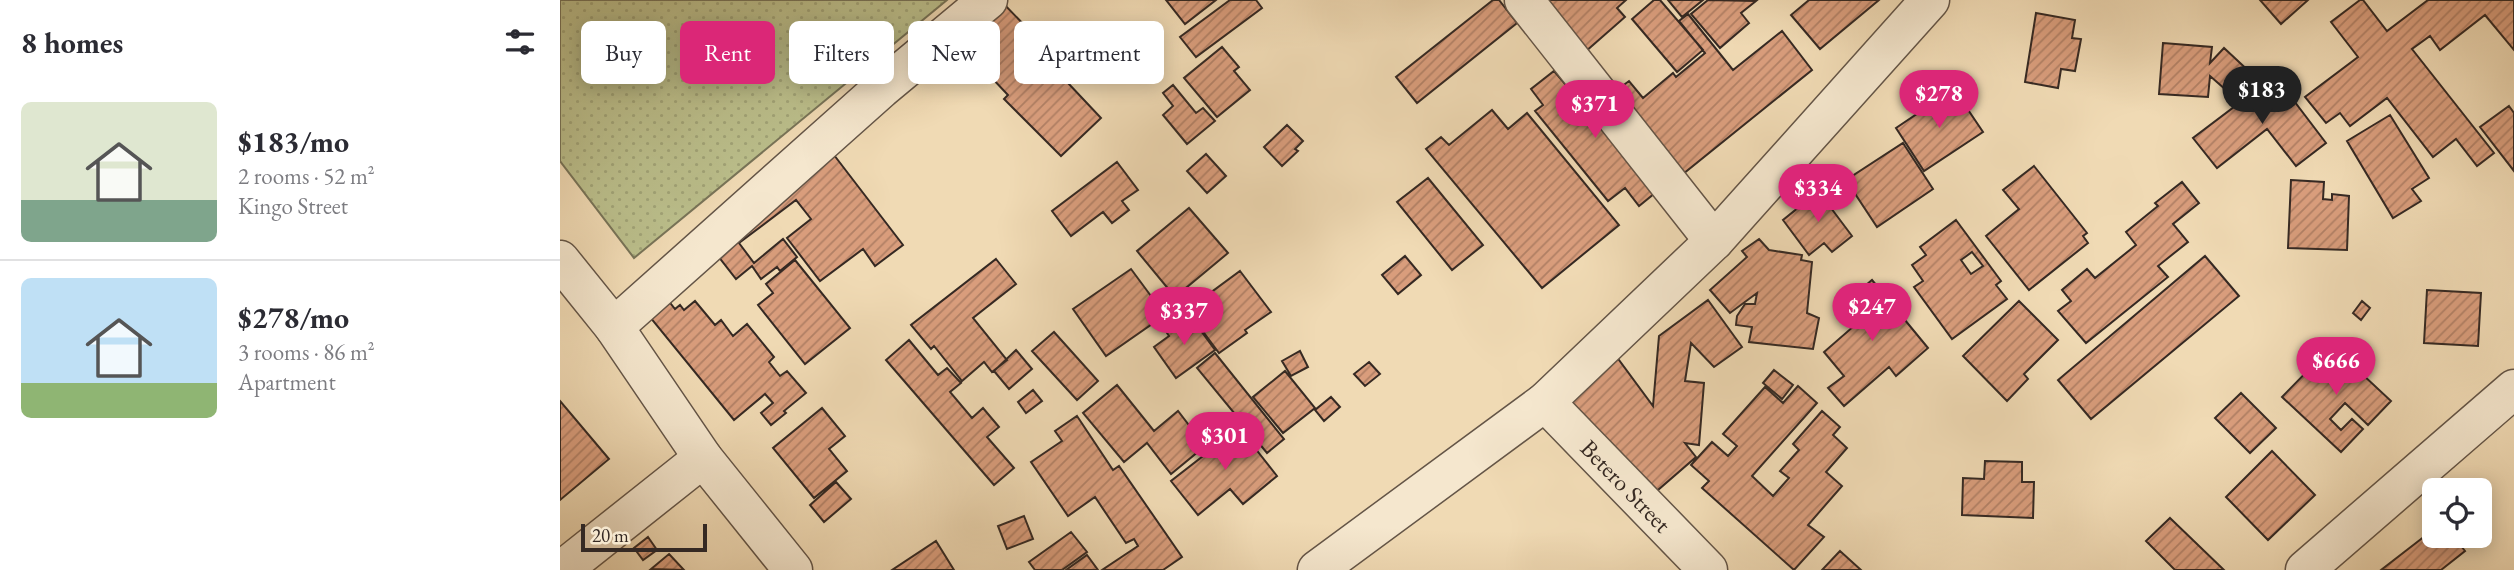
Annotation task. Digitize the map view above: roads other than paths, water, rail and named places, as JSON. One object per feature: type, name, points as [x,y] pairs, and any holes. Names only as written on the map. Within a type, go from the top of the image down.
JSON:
[{"type":"street","points":[[614,327],[881,89],[988,0]]},
{"type":"street","points":[[1524,0],[1714,241]]},
{"type":"street","points":[[1317,570],[1545,402],[1714,241],[1930,0]]},
{"type":"street","points":[[560,260],[614,327],[703,458],[793,570]]},
{"type":"street","points":[[2305,570],[2514,389]]},
{"type":"street","name":"Betero Street","points":[[1545,402],[1708,570]]},
{"type":"street","points":[[562,570],[703,458]]}]
